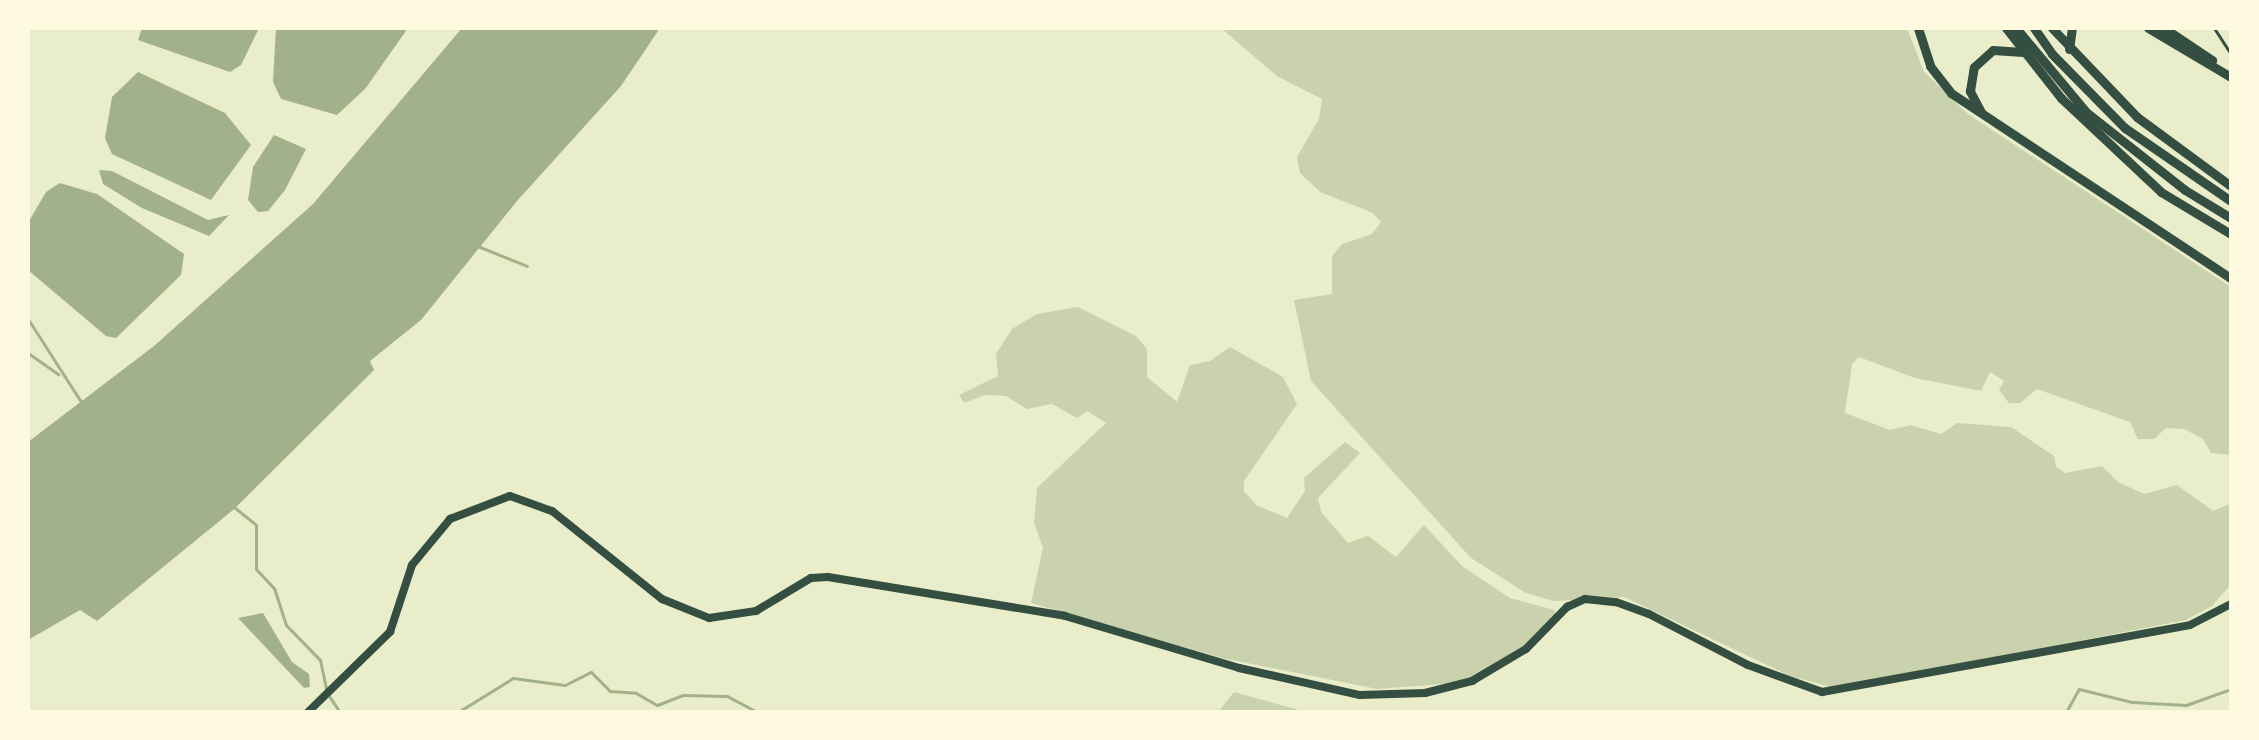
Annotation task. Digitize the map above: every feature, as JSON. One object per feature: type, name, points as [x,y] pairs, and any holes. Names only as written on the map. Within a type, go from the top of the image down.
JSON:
[{"type":"main road","points":[[1918,28],[1934,74],[1982,115],[2231,278]]},
{"type":"main road","points":[[2006,28],[2061,98],[2161,192],[2231,234]]},
{"type":"main road","points":[[2016,28],[2086,112],[2185,190],[2231,218]]},
{"type":"main road","points":[[2034,28],[2052,54],[2125,128],[2231,201]]},
{"type":"main road","points":[[2052,28],[2137,117],[2231,186]]},
{"type":"main road","points":[[2069,49],[2072,28]]},
{"type":"main road","points":[[2148,28],[2231,75]]},
{"type":"main road","points":[[2164,28],[2231,75]]},
{"type":"main road","points":[[1982,115],[1970,91],[1974,67],[1993,50],[2023,52]]},
{"type":"main road","points":[[308,712],[390,632],[412,565],[430,540],[459,513],[510,496],[552,511],[652,593],[709,618],[756,611],[811,578],[828,577],[1065,616],[1239,668],[1360,695],[1425,693],[1472,681],[1526,649],[1567,607],[1585,599],[1649,614],[1748,665],[1822,692],[2190,625],[2231,604]]},
{"type":"lane","points":[[2214,28],[2231,54]]},
{"type":"shaded area","points":[[142,28],[259,28],[241,65],[230,72],[138,40]]},
{"type":"shaded area","points":[[276,28],[408,28],[365,89],[337,115],[281,99],[273,82]]},
{"type":"shaded area","points":[[462,28],[660,28],[621,86],[517,201],[421,320],[370,361],[374,370],[233,510],[97,621],[80,610],[28,640],[28,442],[154,346],[313,204]]},
{"type":"shaded area","points":[[1221,28],[1907,28],[1924,72],[1968,114],[2231,287],[2231,455],[2211,453],[2203,439],[2184,429],[2166,428],[2154,439],[2138,439],[2130,422],[2037,389],[2020,403],[2009,403],[1999,390],[2004,381],[1990,372],[1981,391],[1915,378],[1859,357],[1852,364],[1845,413],[1890,430],[1911,425],[1941,434],[1957,423],[2011,427],[2054,456],[2056,467],[2065,473],[2102,466],[2118,482],[2144,494],[2177,485],[2213,511],[2231,503],[2231,584],[2212,606],[2186,620],[1835,688],[1790,676],[1624,597],[1553,601],[1524,592],[1471,558],[1311,381],[1294,300],[1332,294],[1332,256],[1342,244],[1372,234],[1381,222],[1373,213],[1320,192],[1300,173],[1297,157],[1319,119],[1322,99],[1277,76]]},
{"type":"shaded area","points":[[138,72],[225,113],[251,145],[211,200],[112,154],[105,138],[112,97]]},
{"type":"shaded area","points":[[274,135],[306,149],[285,190],[268,211],[258,212],[248,200],[253,167]]},
{"type":"shaded area","points":[[99,170],[112,171],[208,220],[229,215],[209,236],[142,208],[103,184]]},
{"type":"shaded area","points":[[60,183],[97,194],[184,254],[181,275],[116,338],[106,336],[28,270],[28,223],[46,192]]},
{"type":"shaded area","points":[[1078,307],[1136,336],[1147,349],[1147,377],[1177,402],[1190,365],[1210,361],[1230,347],[1283,377],[1297,404],[1244,481],[1244,491],[1256,505],[1287,518],[1305,491],[1304,478],[1345,442],[1360,453],[1318,498],[1321,512],[1348,543],[1368,536],[1396,557],[1424,525],[1462,566],[1510,598],[1554,610],[1559,619],[1520,656],[1469,682],[1377,689],[1222,658],[1031,603],[1043,548],[1034,523],[1037,488],[1106,423],[1087,411],[1077,418],[1052,404],[1027,409],[1006,396],[985,395],[964,403],[959,395],[998,376],[996,354],[1012,329],[1037,314]]},
{"type":"shaded area","points":[[263,613],[292,662],[309,674],[310,687],[304,688],[238,618]]},
{"type":"shaded area","points":[[1234,692],[1299,710],[1309,712],[1218,712]]},
{"type":"waterway","points":[[475,245],[527,266]]},
{"type":"waterway","points":[[28,319],[81,402]]},
{"type":"waterway","points":[[28,353],[58,374]]},
{"type":"waterway","points":[[234,507],[256,525],[256,569],[274,588],[286,625],[320,660],[327,693],[340,712]]},
{"type":"waterway","points":[[458,712],[513,678],[565,685],[591,672],[610,691],[636,693],[657,705],[683,695],[727,696],[757,712]]},
{"type":"waterway","points":[[2066,712],[2079,689],[2132,702],[2186,705],[2231,689]]}]
